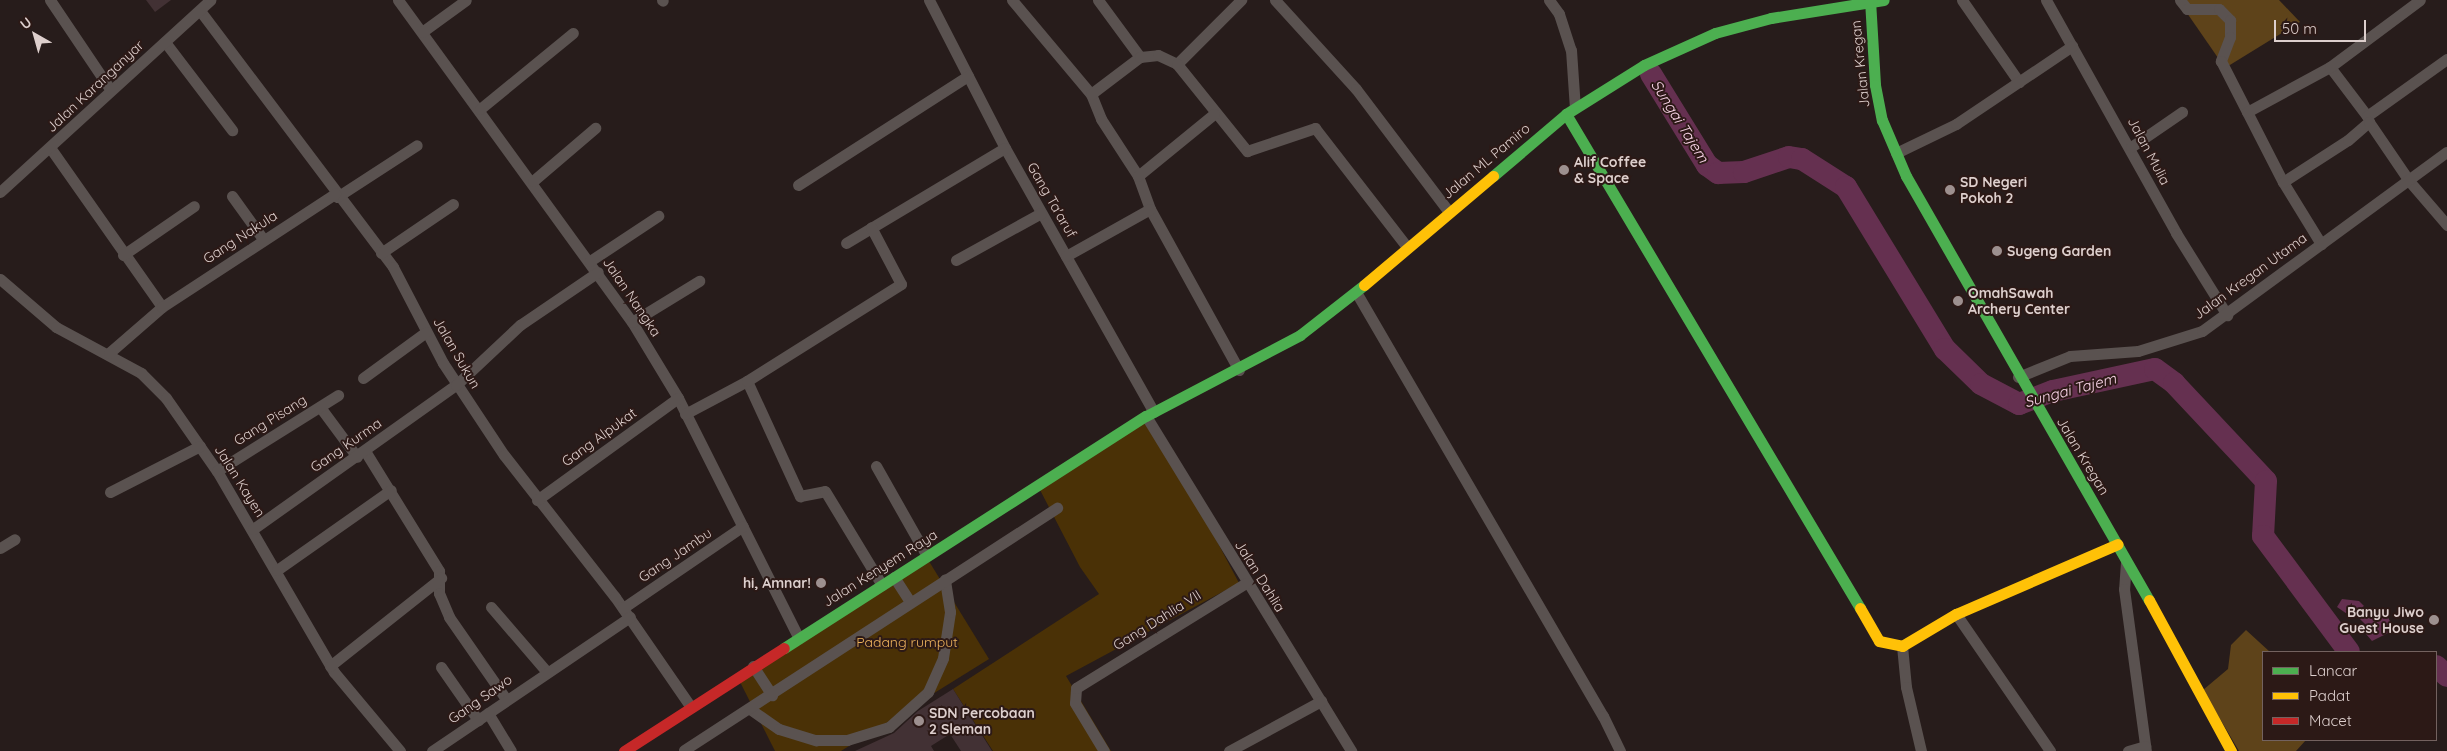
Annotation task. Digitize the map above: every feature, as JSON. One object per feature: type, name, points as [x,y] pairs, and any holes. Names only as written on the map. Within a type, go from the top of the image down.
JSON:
[{"type":"street","points":[[50,0],[110,89]]},
{"type":"street","name":"Jalan Karanganyar","points":[[1,190],[51,149],[110,89],[201,12],[210,0]]},
{"type":"street","name":"Jalan Nangka","points":[[398,0],[533,181],[632,322],[678,398],[798,637]]},
{"type":"street","points":[[422,32],[466,0]]},
{"type":"street","name":"Gang Ta'aruf","points":[[929,0],[1005,148],[1066,256],[1150,414]]},
{"type":"street","points":[[1012,0],[1091,94],[1100,119],[1138,176],[1150,209],[1239,370]]},
{"type":"street","points":[[1098,0],[1140,57]]},
{"type":"street","points":[[1177,64],[1241,0]]},
{"type":"street","points":[[1275,0],[1356,89],[1449,212]]},
{"type":"street","points":[[1549,0],[1559,14],[1571,50],[1570,111],[1879,641],[1902,646],[1956,614],[2118,544]]},
{"type":"street","name":"Jalan ML Pamiro","points":[[1150,414],[1239,370],[1300,335],[1356,292],[1570,111],[1685,44],[1715,32],[1771,18],[1884,0]]},
{"type":"street","points":[[1962,0],[2019,82]]},
{"type":"street","name":"Jalan Mulia","points":[[2046,0],[2131,147],[2176,234],[2227,315]]},
{"type":"street","points":[[2180,0],[2187,9],[2219,9],[2230,20],[2230,37],[2220,61],[2283,182],[2321,244]]},
{"type":"street","points":[[2247,112],[2330,66],[2420,0]]},
{"type":"street","name":"Jalan Kregan","points":[[1870,2],[1875,84],[1882,120],[1920,205],[2031,400],[2126,557],[2193,675],[2231,751]]},
{"type":"street","name":"Jalan Sukun","points":[[201,12],[401,281],[426,332],[456,385],[537,500],[627,613],[691,707]]},
{"type":"street","points":[[480,109],[573,33]]},
{"type":"street","points":[[164,42],[232,130]]},
{"type":"street","points":[[1896,153],[1956,124],[2072,46]]},
{"type":"street","points":[[1091,94],[1140,57],[1158,55],[1177,64],[1214,114],[1247,151],[1315,128],[1407,247]]},
{"type":"street","points":[[2330,66],[2367,116],[2447,59]]},
{"type":"street","points":[[798,186],[968,76]]},
{"type":"street","points":[[2131,147],[2182,112]]},
{"type":"street","points":[[1138,176],[1214,114]]},
{"type":"street","points":[[2283,182],[2348,140],[2370,122],[2410,182],[2447,225]]},
{"type":"street","points":[[533,181],[595,128]]},
{"type":"street","name":"Gang Nakula","points":[[109,353],[162,307],[263,239],[417,145]]},
{"type":"street","points":[[846,243],[1005,148]]},
{"type":"street","points":[[51,149],[123,255],[162,307]]},
{"type":"street","name":"Jalan Kregan Utama","points":[[2018,377],[2070,356],[2164,346],[2202,331],[2227,315],[2321,244],[2410,182],[2447,152]]},
{"type":"street","points":[[232,196],[263,239]]},
{"type":"street","points":[[381,253],[453,204]]},
{"type":"street","points":[[123,255],[194,206]]},
{"type":"street","points":[[1066,256],[1150,209]]},
{"type":"street","points":[[956,260],[1041,213]]},
{"type":"street","points":[[590,261],[658,216]]},
{"type":"street","points":[[685,414],[747,381],[901,284],[871,227]]},
{"type":"street","name":"Gang Kurma","points":[[252,529],[361,454],[456,385],[520,325],[598,272]]},
{"type":"street","name":"Jalan Kayen","points":[[0,279],[56,327],[109,353],[152,383],[217,471],[277,570],[330,666],[373,722],[400,751]]},
{"type":"street","points":[[632,322],[699,281]]},
{"type":"street","points":[[1356,292],[1604,716],[1620,751]]},
{"type":"street","points":[[362,378],[426,332]]},
{"type":"street","points":[[747,381],[800,496],[825,491],[882,585]]},
{"type":"street","name":"Gang Pisang","points":[[217,471],[338,395]]},
{"type":"street","name":"Gang Alpukat","points":[[537,500],[678,398]]},
{"type":"street","points":[[320,407],[391,490],[441,578],[439,593],[443,607],[506,699]]},
{"type":"street","name":"Jalan Kenyem Raya","points":[[624,751],[798,637],[1150,414]]},
{"type":"street","name":"Jalan Dahlia","points":[[1150,414],[1246,583],[1351,751]]},
{"type":"street","points":[[110,492],[200,446]]},
{"type":"street","points":[[876,466],[927,556]]},
{"type":"street","points":[[277,570],[391,490]]},
{"type":"street","points":[[684,750],[772,695],[910,602],[1058,508]]},
{"type":"street","name":"Gang Jambu","points":[[627,613],[743,526]]},
{"type":"street","points":[[0,548],[15,539]]},
{"type":"street","points":[[2126,557],[2124,589],[2146,748],[2128,751]]},
{"type":"street","points":[[894,577],[910,602]]},
{"type":"street","points":[[330,666],[441,578]]},
{"type":"street","points":[[750,709],[779,729],[816,740],[847,740],[889,727],[923,698],[943,658],[950,612],[946,579]]},
{"type":"street","name":"Gang Dahlia VII","points":[[1104,751],[1072,697],[1083,682],[1246,583]]},
{"type":"street","points":[[491,607],[546,671]]},
{"type":"street","name":"Gang Sawo","points":[[432,751],[627,613]]},
{"type":"street","points":[[1956,614],[2050,751]]},
{"type":"street","points":[[1902,646],[1906,687],[1921,751]]},
{"type":"street","points":[[753,666],[772,695]]},
{"type":"street","points":[[441,668],[478,720]]},
{"type":"street","points":[[1229,751],[1321,701]]},
{"type":"street","points":[[488,713],[511,751]]},
{"type":"green space","points":[[1150,415],[1239,583],[1066,676],[1111,751],[993,751],[953,689],[1099,594],[1080,567],[1039,488]]},
{"type":"green space","name":"Padang rumput","points":[[927,558],[989,659],[841,751],[775,751],[739,680]]},
{"type":"shaded area","points":[[2178,0],[2279,0],[2300,22],[2225,68]]},
{"type":"shaded area","points":[[2342,599],[2359,601],[2364,606],[2350,616],[2337,607]]},
{"type":"shaded area","points":[[2379,609],[2386,613],[2394,630],[2372,641],[2366,634],[2367,626],[2360,619],[2370,610]]},
{"type":"shaded area","points":[[2246,630],[2269,651],[2262,651],[2262,741],[2305,741],[2296,751],[2239,751],[2203,690],[2228,669],[2231,645]]},
{"type":"building","points":[[146,0],[171,0],[155,12]]},
{"type":"building","points":[[953,689],[992,751],[961,751],[950,734],[931,746],[934,751],[855,751],[894,733],[918,711]]},
{"type":"waterway","name":"Sungai Tajem","points":[[1651,74],[1707,165],[1718,173],[1744,172],[1789,157],[1802,159],[1846,187],[1945,349],[1981,384],[2019,404],[2053,391],[2155,369],[2174,383],[2266,481],[2263,536],[2348,651]]},
{"type":"waterway","name":"Sungai Tajem","points":[[2437,667],[2447,676]]},
{"type":"traffic: fast","points":[[1870,0],[1875,85],[1882,120],[1906,176],[2149,600]]},
{"type":"traffic: fast","points":[[1493,176],[1566,114],[1644,65],[1715,33],[1771,18],[1884,0]]},
{"type":"traffic: fast","points":[[1566,114],[1860,608]]},
{"type":"traffic: fast","points":[[784,648],[1146,416],[1300,335],[1364,285]]},
{"type":"traffic: slow","points":[[1364,285],[1493,176]]},
{"type":"traffic: slow","points":[[1860,608],[1879,641],[1902,646],[1956,614],[2118,544]]},
{"type":"traffic: slow","points":[[2149,600],[2231,751]]},
{"type":"traffic: jam","points":[[624,751],[784,648]]},
{"type":"place","name":"Alif Coffee & Space","points":[[1564,170]]},
{"type":"place","name":"SD Negeri Pokoh 2","points":[[1950,190]]},
{"type":"place","name":"Sugeng Garden","points":[[1997,251]]},
{"type":"place","name":"OmahSawah Archery Center","points":[[1958,301]]},
{"type":"place","name":"hi, Amnar!","points":[[821,583]]},
{"type":"place","name":"Banyu Jiwo Guest House","points":[[2434,620]]},
{"type":"place","name":"SDN Percobaan 2 Sleman","points":[[919,721]]}]
